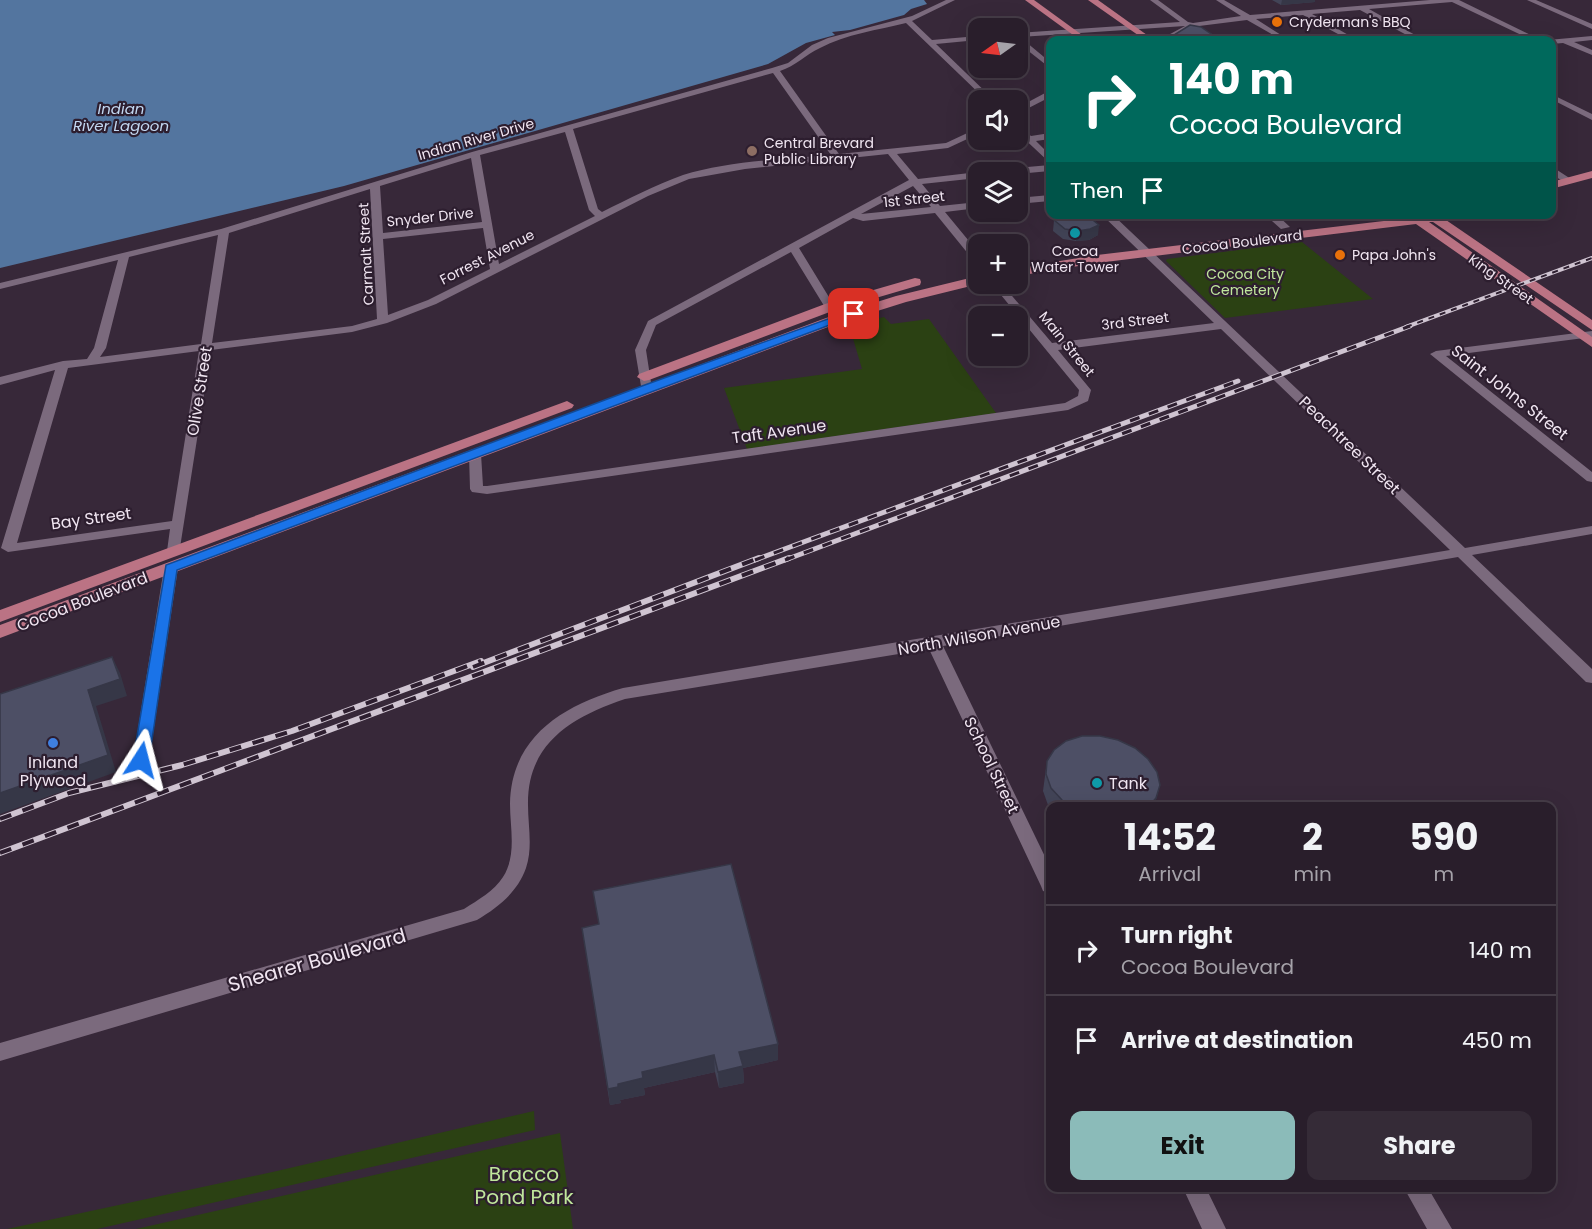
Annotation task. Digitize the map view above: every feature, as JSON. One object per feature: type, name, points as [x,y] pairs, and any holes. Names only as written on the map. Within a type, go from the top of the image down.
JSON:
[{"type":"main road","points":[[1029,0],[1078,36]]},
{"type":"main road","points":[[1096,3],[1144,36]]},
{"type":"main road","points":[[1556,195],[1592,174]]},
{"type":"main road","points":[[1556,186],[1572,187]]},
{"type":"main road","name":"Cocoa Boulevard","points":[[1028,259],[1350,219]]},
{"type":"main road","name":"Cocoa Boulevard","points":[[1028,270],[1409,219]]},
{"type":"main road","name":"King Street","points":[[1427,219],[1589,335]]},
{"type":"main road","points":[[172,560],[475,454],[646,382],[800,333],[822,318],[862,297],[968,270]]},
{"type":"main road","points":[[3,625],[152,567],[168,558],[177,560],[188,552],[309,506],[346,488],[834,313],[968,282]]},
{"type":"street","name":"Indian River Drive","points":[[0,286],[224,231],[475,154],[775,70],[791,64],[815,46],[907,20],[952,0]]},
{"type":"street","points":[[1153,0],[1211,36]]},
{"type":"street","points":[[1219,0],[1279,36]]},
{"type":"street","points":[[1346,0],[1413,36]]},
{"type":"street","points":[[1028,36],[1454,0],[1529,36]]},
{"type":"street","points":[[1530,0],[1592,27]]},
{"type":"street","points":[[1304,13],[1347,36]]},
{"type":"street","points":[[907,20],[980,90]]},
{"type":"street","points":[[1170,36],[1189,24]]},
{"type":"street","points":[[1556,41],[1592,38]]},
{"type":"street","points":[[930,42],[968,39]]},
{"type":"street","points":[[1565,40],[1592,54]]},
{"type":"street","points":[[1028,47],[1046,62]]},
{"type":"street","points":[[775,70],[837,157]]},
{"type":"street","points":[[1028,105],[1046,96]]},
{"type":"street","points":[[1556,99],[1592,117]]},
{"type":"street","points":[[568,128],[594,210],[601,216]]},
{"type":"street","points":[[1028,133],[1046,135]]},
{"type":"street","name":"Forrest Avenue","points":[[0,381],[63,365],[321,334],[383,321],[423,307],[601,216],[687,177],[745,166],[948,145],[968,136]]},
{"type":"street","points":[[1028,139],[1046,156]]},
{"type":"street","points":[[891,152],[913,182],[968,247]]},
{"type":"street","points":[[475,154],[495,270]]},
{"type":"street","points":[[1028,170],[1046,168]]},
{"type":"street","points":[[1556,174],[1572,187]]},
{"type":"street","points":[[646,382],[639,348],[640,342],[652,323],[913,182],[968,176]]},
{"type":"street","name":"Carmalt Street","points":[[375,186],[383,321]]},
{"type":"street","points":[[1028,200],[1046,198]]},
{"type":"street","name":"1st Street","points":[[854,215],[863,218],[968,207]]},
{"type":"street","name":"Peachtree Street","points":[[1111,219],[1592,678]]},
{"type":"street","points":[[1275,219],[1285,227]]},
{"type":"street","name":"Snyder Drive","points":[[378,237],[486,225]]},
{"type":"street","name":"Olive Street","points":[[141,760],[224,231]]},
{"type":"street","points":[[794,248],[834,313]]},
{"type":"street","points":[[92,361],[99,348],[124,256]]},
{"type":"street","name":"Main Street","points":[[1006,294],[1085,390],[1084,398]]},
{"type":"street","name":"3rd Street","points":[[1051,347],[1223,325]]},
{"type":"street","name":"Saint Johns Street","points":[[1589,335],[1436,354],[1592,478]]},
{"type":"street","name":"Bay Street","points":[[63,365],[8,548],[178,524]]},
{"type":"street","name":"Taft Avenue","points":[[475,454],[477,489],[487,490],[1068,406],[1084,398]]},
{"type":"street","name":"North Wilson Avenue","points":[[525,767],[532,752],[557,723],[574,712],[622,694],[934,644],[1592,530]]},
{"type":"street","name":"School Street","points":[[934,644],[1046,878]]},
{"type":"street","name":"Shearer Boulevard","points":[[0,1052],[470,915],[497,898],[514,876],[522,848],[519,782],[525,767]]},
{"type":"street","points":[[1196,1192],[1214,1229]]},
{"type":"street","points":[[1417,1192],[1440,1229]]},
{"type":"green space","name":"Cocoa City Cemetery","points":[[1302,242],[1373,299],[1225,318],[1166,261],[1167,259]]},
{"type":"green space","points":[[884,317],[891,324],[929,319],[996,413],[747,449],[724,388],[862,369],[849,325]]},
{"type":"green space","points":[[534,1111],[535,1130],[97,1229],[7,1229],[277,1171]]},
{"type":"green space","name":"Bracco Pond Park","points":[[560,1133],[573,1229],[136,1229]]},
{"type":"water","name":"Indian River Lagoon","points":[[0,0],[924,0],[927,4],[911,9],[904,15],[850,30],[832,32],[835,35],[806,43],[768,64],[344,186],[0,268]]},
{"type":"building","points":[[1190,25],[1201,27],[1214,36],[1172,36]]},
{"type":"building","points":[[1092,219],[1099,225],[1078,231],[1065,229],[1054,220]]},
{"type":"building","name":"Inland Plywood","points":[[112,657],[120,679],[88,690],[108,755],[0,793],[0,694]]},
{"type":"building","name":"Tank","points":[[1082,736],[1100,736],[1118,740],[1135,748],[1148,759],[1157,772],[1160,785],[1156,798],[1152,802],[1065,802],[1051,788],[1046,774],[1047,761],[1054,750],[1066,741]]},
{"type":"building","points":[[731,864],[778,1044],[739,1052],[743,1066],[718,1072],[714,1055],[642,1072],[643,1078],[608,1089],[582,928],[599,924],[593,891]]},
{"type":"railway","points":[[1406,327],[1592,258]]},
{"type":"railway","points":[[785,560],[1410,326]]},
{"type":"railway","points":[[755,560],[1238,381]]},
{"type":"railway","points":[[473,667],[759,558]]},
{"type":"railway","points":[[0,853],[789,558]]},
{"type":"railway","points":[[0,819],[69,793],[182,765],[292,731],[481,661]]},
{"type":"place","name":"Cryderman's BBQ","points":[[1277,22]]},
{"type":"place","name":"Central Brevard Public Library","points":[[752,151]]},
{"type":"place","name":"Cocoa Water Tower","points":[[1075,233]]},
{"type":"place","name":"Papa John's","points":[[1340,255]]},
{"type":"place","name":"Inland Plywood","points":[[53,743]]},
{"type":"place","name":"Tank","points":[[1097,783]]},
{"type":"route","points":[[141,760],[171,568],[646,388],[854,314]]}]
